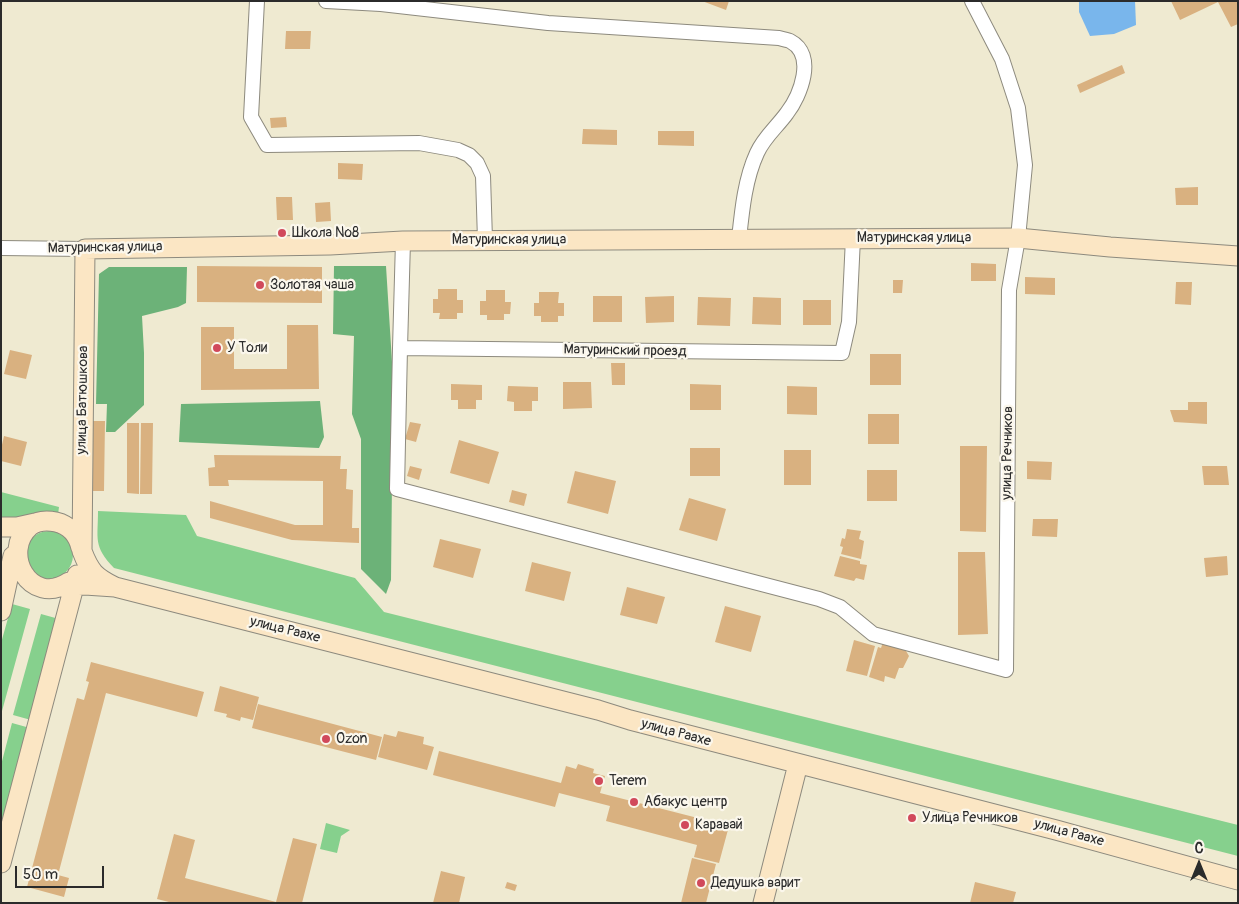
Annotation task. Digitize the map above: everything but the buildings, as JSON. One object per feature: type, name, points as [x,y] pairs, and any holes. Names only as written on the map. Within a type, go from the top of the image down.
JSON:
[{"type":"street","points":[[257,1],[251,117],[266,146],[419,144],[458,150],[469,155],[477,163],[483,176],[485,240]]},
{"type":"street","points":[[326,1],[381,4],[548,23],[779,38],[792,42],[801,52],[804,63],[803,80],[798,96],[787,113],[771,131],[757,154],[744,198],[739,239]]},
{"type":"street","points":[[972,1],[1002,59],[1018,108],[1025,165],[1018,238]]},
{"type":"street","name":"Матуринский проезд","points":[[400,348],[842,353],[849,322],[853,238]]},
{"type":"street","name":"Матуринская улица","points":[[1,248],[330,245],[403,241],[485,240],[1018,238],[1238,256]]},
{"type":"street","name":"улица Речников","points":[[400,348],[397,489],[819,599],[840,606],[873,634],[1006,670],[1009,290],[1018,238]]},
{"type":"street","points":[[400,348],[403,241]]},
{"type":"street","name":"улица Батюшкова","points":[[82,551],[85,248]]},
{"type":"street","points":[[1,527],[17,527],[68,518],[81,504]]},
{"type":"street","points":[[1,611],[6,566],[22,532],[32,525],[44,522],[62,524],[72,530],[79,540],[87,566],[92,573],[115,587]]},
{"type":"street","points":[[15,550],[15,563],[26,580]]},
{"type":"street","points":[[1,863],[71,581],[82,551]]},
{"type":"street","points":[[6,566],[32,584],[45,588],[71,581],[115,587]]},
{"type":"street","name":"улица Раахе","points":[[115,587],[598,710],[630,720],[1056,830],[1238,880]]},
{"type":"street","points":[[763,903],[798,764]]},
{"type":"green space","points":[[334,266],[386,266],[393,378],[391,580],[386,594],[361,569],[361,439],[352,414],[354,336],[333,334]]},
{"type":"green space","points":[[109,267],[187,267],[186,303],[178,307],[142,316],[144,405],[115,432],[106,432],[107,404],[96,404],[99,274]]},
{"type":"green space","points":[[320,401],[324,437],[319,448],[179,442],[181,404]]},
{"type":"green space","points":[[1,492],[59,507],[57,522],[1,527]]},
{"type":"green space","points":[[98,511],[186,515],[197,536],[355,578],[384,612],[1238,825],[1238,856],[114,568],[103,554],[98,542]]},
{"type":"green space","points":[[44,531],[54,531],[63,535],[69,541],[72,546],[72,564],[63,575],[54,579],[44,579],[35,575],[29,569],[25,560],[25,550],[29,541],[35,535]]},
{"type":"green space","points":[[12,604],[30,609],[2,711],[1,643]]},
{"type":"green space","points":[[41,614],[59,619],[31,720],[13,715]]},
{"type":"green space","points":[[12,723],[30,728],[1,841],[1,765]]},
{"type":"green space","points":[[326,823],[350,830],[341,836],[337,853],[320,849]]},
{"type":"water","points":[[1079,1],[1135,1],[1136,25],[1114,34],[1090,36],[1079,12]]},
{"type":"place","name":"Школа №8","points":[[282,233]]},
{"type":"place","name":"Золотая чаша","points":[[260,285]]},
{"type":"place","name":"У Толи","points":[[217,348]]},
{"type":"place","name":"Ozon","points":[[326,739]]},
{"type":"place","name":"Terem","points":[[599,781]]},
{"type":"place","name":"Абакус центр","points":[[634,802]]},
{"type":"place","name":"Улица Речников","points":[[912,818]]},
{"type":"place","name":"Каравай","points":[[685,825]]},
{"type":"place","name":"Дедушка варит","points":[[701,883]]}]
